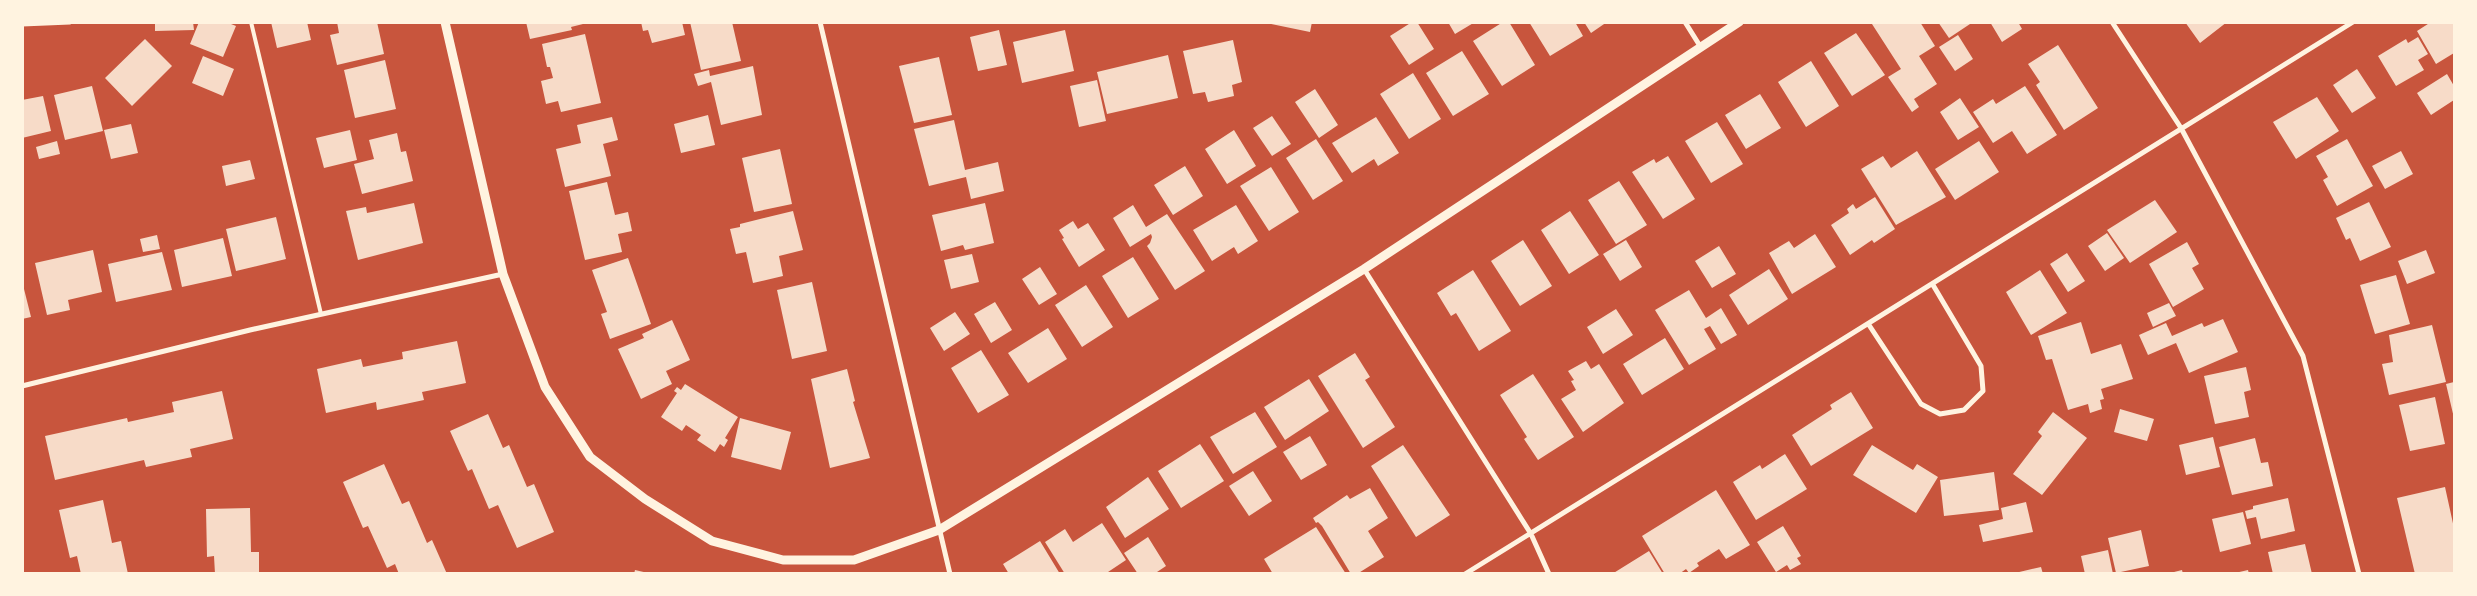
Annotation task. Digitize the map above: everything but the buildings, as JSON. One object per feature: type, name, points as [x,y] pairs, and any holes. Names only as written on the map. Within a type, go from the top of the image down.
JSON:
[{"type":"street","points":[[22,24],[70,22]]},
{"type":"street","points":[[446,22],[503,274],[545,387],[590,457],[644,499],[712,541],[783,560],[854,560],[939,530],[1364,269],[1739,22]]},
{"type":"street","points":[[820,22],[950,574]]},
{"type":"street","points":[[1685,22],[1700,46]]},
{"type":"street","points":[[2112,22],[2181,128],[2303,356],[2359,574]]},
{"type":"street","points":[[1465,574],[1869,325],[2353,22]]},
{"type":"street","points":[[1364,269],[1531,534],[1549,574]]},
{"type":"street","points":[[22,386],[321,314],[503,274]]},
{"type":"street","points":[[1869,325],[1921,404],[1940,414],[1964,410],[1983,391],[1981,366],[1933,285]]},
{"type":"lane","points":[[251,22],[321,314]]}]
